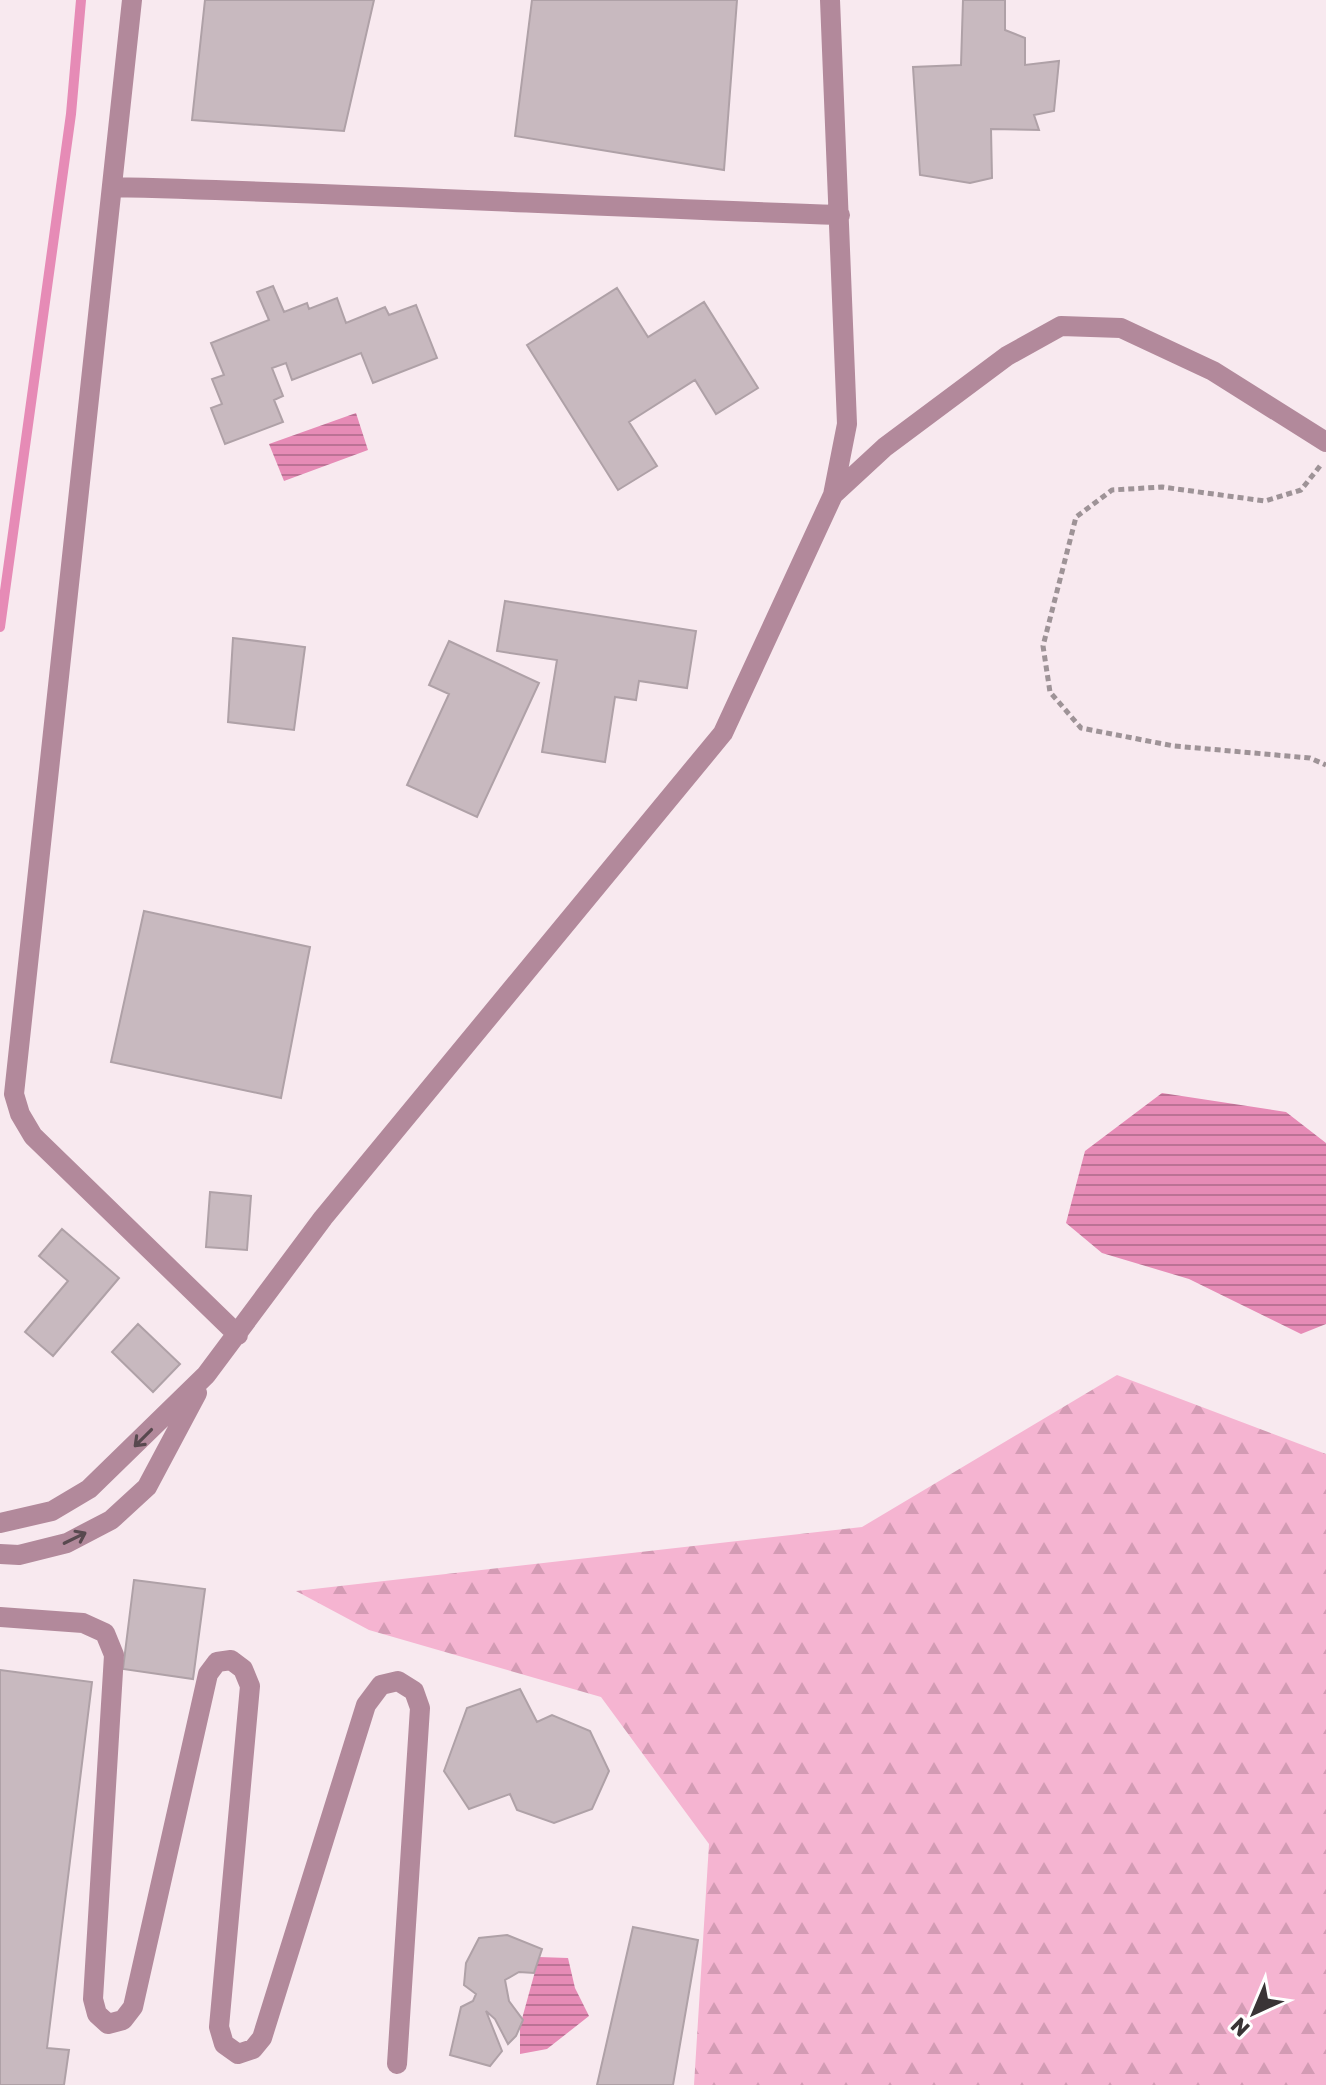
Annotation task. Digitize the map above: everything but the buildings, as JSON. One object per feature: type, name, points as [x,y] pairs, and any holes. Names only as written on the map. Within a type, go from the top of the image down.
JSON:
[{"type":"lane","points":[[132,0],[14,1094],[20,1114],[33,1136],[238,1335]]},
{"type":"lane","points":[[0,1523],[52,1511],[89,1489],[206,1375],[352,1183],[723,733],[833,495],[847,424],[830,0]]},
{"type":"lane","points":[[113,187],[337,192],[649,209],[840,215]]},
{"type":"lane","points":[[833,495],[885,447],[1007,356],[1061,326],[1121,328],[1213,371],[1326,442]]},
{"type":"lane","points":[[0,1554],[19,1555],[67,1543],[111,1520],[147,1487],[206,1375]]},
{"type":"lane","points":[[0,1617],[83,1623],[105,1633],[114,1655],[93,1999],[97,2014],[108,2024],[123,2020],[133,2007],[208,1674],[217,1662],[231,1660],[243,1669],[250,1686],[219,2027],[224,2044],[238,2054],[253,2049],[262,2038],[366,1705],[381,1685],[398,1681],[414,1691],[420,1708],[397,2064]]},
{"type":"path","points":[[1326,458],[1301,490],[1265,501],[1162,487],[1112,490],[1076,517],[1043,646],[1050,692],[1081,728],[1174,746],[1310,758],[1326,765]]},
{"type":"green space","points":[[1117,1375],[1326,1454],[1326,2085],[694,2085],[709,1844],[601,1697],[369,1630],[296,1591],[862,1527]]},
{"type":"shaded area","points":[[356,413],[368,450],[284,481],[269,444]]},
{"type":"shaded area","points":[[1162,1093],[1286,1112],[1326,1143],[1326,1324],[1301,1334],[1189,1279],[1102,1253],[1066,1223],[1085,1151]]},
{"type":"shaded area","points":[[539,1957],[568,1958],[575,1988],[589,2016],[547,2049],[520,2054],[520,2026]]},
{"type":"waterway","points":[[0,627],[71,114],[81,0]]}]
